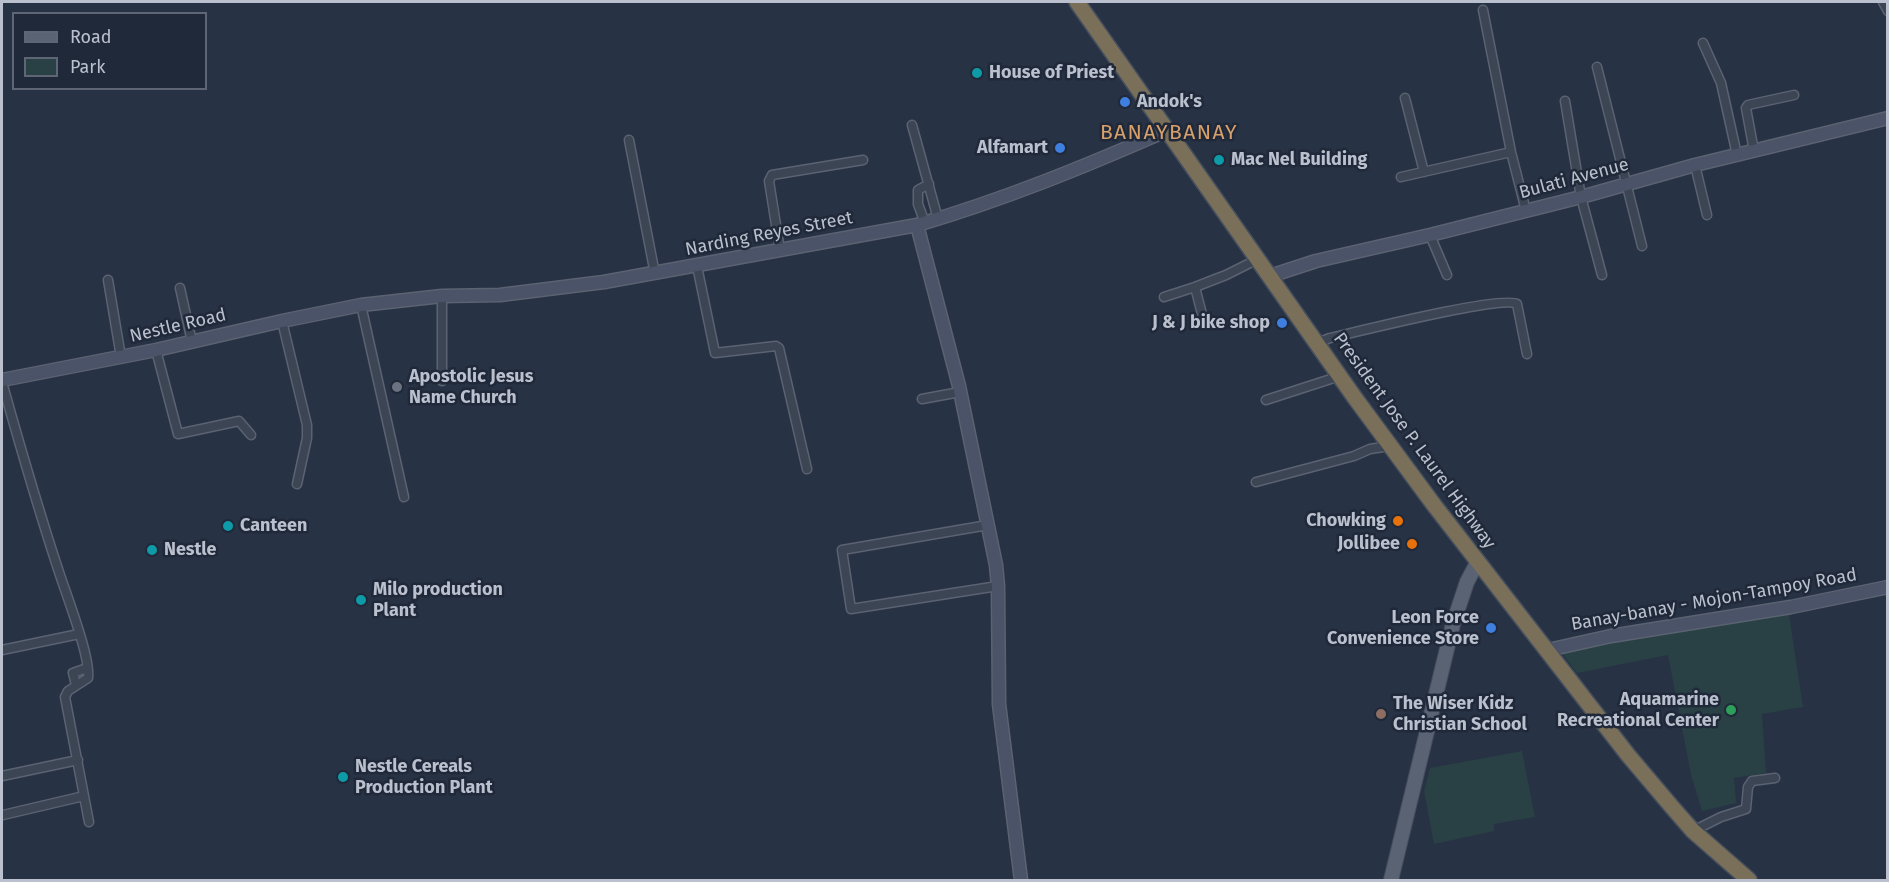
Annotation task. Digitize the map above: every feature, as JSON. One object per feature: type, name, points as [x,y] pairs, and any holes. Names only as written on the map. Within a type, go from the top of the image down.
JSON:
[{"type":"highway","name":"President Jose P. Laurel Highway","points":[[1077,2],[1390,446],[1478,561],[1628,755],[1694,831],[1749,880]]},
{"type":"main road","points":[[1391,880],[1453,624],[1467,582],[1478,561]]},
{"type":"street","points":[[1883,2],[1887,11]]},
{"type":"street","points":[[1483,10],[1511,152],[1526,211]]},
{"type":"street","points":[[1703,43],[1721,83],[1737,155]]},
{"type":"street","points":[[1597,68],[1642,246]]},
{"type":"street","points":[[1754,151],[1746,108],[1748,105],[1794,95]]},
{"type":"street","points":[[1406,98],[1424,172]]},
{"type":"street","points":[[1564,101],[1581,197],[1602,274]]},
{"type":"street","name":"Bulati Avenue","points":[[1270,276],[1316,261],[1430,236],[1695,165],[1887,118]]},
{"type":"street","points":[[912,125],[938,219]]},
{"type":"street","name":"Narding Reyes Street","points":[[361,305],[442,296],[500,295],[655,274],[921,224],[1073,171],[1168,130]]},
{"type":"street","points":[[629,140],[655,274]]},
{"type":"street","points":[[1401,177],[1511,152]]},
{"type":"street","points":[[780,250],[769,181],[772,175],[863,160]]},
{"type":"street","points":[[1695,165],[1707,215]]},
{"type":"street","points":[[928,184],[918,190],[916,197],[960,392],[988,525],[998,586],[999,704],[1021,880]]},
{"type":"street","points":[[1430,236],[1447,275]]},
{"type":"street","points":[[1164,297],[1226,275],[1258,259]]},
{"type":"street","points":[[697,266],[715,353],[776,346],[779,348],[807,469]]},
{"type":"street","points":[[108,280],[121,357]]},
{"type":"street","points":[[1195,286],[1203,318]]},
{"type":"street","points":[[180,288],[192,342]]},
{"type":"street","points":[[442,296],[442,381]]},
{"type":"street","points":[[1317,343],[1445,312],[1513,302],[1517,304],[1527,354]]},
{"type":"street","points":[[361,305],[404,497]]},
{"type":"street","name":"Nestle Road","points":[[2,381],[361,305]]},
{"type":"street","points":[[282,321],[307,425],[307,438],[297,484]]},
{"type":"street","points":[[156,350],[178,434],[240,422],[251,435]]},
{"type":"street","points":[[1266,400],[1340,376]]},
{"type":"street","points":[[2,381],[37,503],[79,634],[87,668],[88,678],[68,691],[65,697],[89,822]]},
{"type":"street","points":[[922,399],[960,392]]},
{"type":"street","points":[[1256,482],[1354,456],[1370,449],[1390,446]]},
{"type":"street","points":[[988,525],[842,550],[851,609],[998,586]]},
{"type":"street","name":"Banay-banay - Mojon-Tampoy Road","points":[[1548,650],[1611,636],[1791,607],[1887,587]]},
{"type":"street","points":[[2,650],[79,634]]},
{"type":"street","points":[[2,776],[78,760]]},
{"type":"street","points":[[1694,831],[1721,817],[1746,809],[1748,787],[1752,781],[1775,778]]},
{"type":"street","points":[[3,815],[84,796]]},
{"type":"green space","name":"Aquamarine Recreational Center","points":[[1788,608],[1803,707],[1762,714],[1766,773],[1734,778],[1736,803],[1702,811],[1691,775],[1668,655],[1577,673],[1559,649]]},
{"type":"green space","points":[[1522,751],[1535,817],[1494,824],[1494,831],[1434,844],[1424,791],[1430,768]]},
{"type":"place","name":"House of Priest","points":[[977,73]]},
{"type":"place","name":"Andok's","points":[[1125,102]]},
{"type":"place","name":"Alfamart","points":[[1060,148]]},
{"type":"place","name":"Mac Nel Building","points":[[1219,160]]},
{"type":"place","name":"J & J bike shop","points":[[1282,323]]},
{"type":"place","name":"Apostolic Jesus Name Church","points":[[397,387]]},
{"type":"place","name":"Chowking","points":[[1398,521]]},
{"type":"place","name":"Canteen","points":[[228,526]]},
{"type":"place","name":"Jollibee","points":[[1412,544]]},
{"type":"place","name":"Nestle","points":[[152,550]]},
{"type":"place","name":"Milo production Plant","points":[[361,600]]},
{"type":"place","name":"Leon Force Convenience Store","points":[[1491,628]]},
{"type":"place","name":"Aquamarine Recreational Center","points":[[1731,710]]},
{"type":"place","name":"The Wiser Kidz Christian School","points":[[1381,714]]},
{"type":"place","name":"Nestle Cereals Production Plant","points":[[343,777]]},
{"type":"district","name":"BANAYBANAY","points":[[1169,133]]}]
